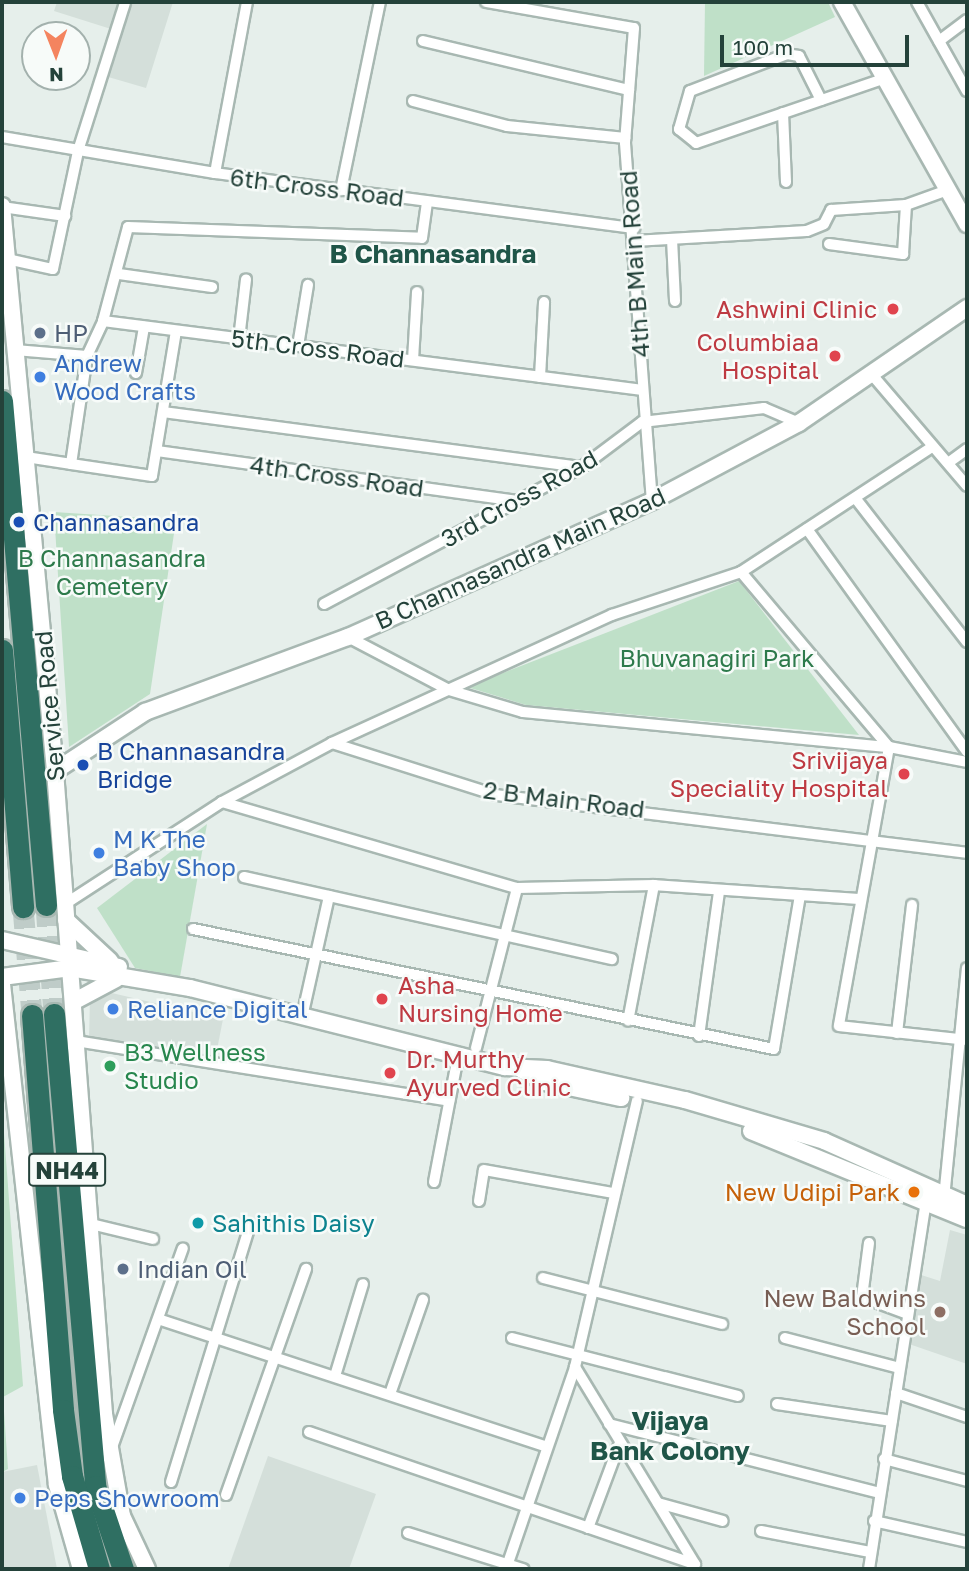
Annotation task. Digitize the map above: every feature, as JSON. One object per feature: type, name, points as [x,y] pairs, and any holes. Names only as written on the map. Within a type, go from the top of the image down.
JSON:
[{"type":"highway","points":[[2,401],[59,910]]},
{"type":"highway","points":[[2,650],[23,907]]},
{"type":"highway","name":"NH44","points":[[54,1014],[89,1345],[95,1486],[123,1569]]},
{"type":"highway","name":"NH44","points":[[32,1015],[54,1335],[72,1476],[99,1569]]},
{"type":"main road","points":[[842,2],[948,190],[966,217]]},
{"type":"main road","name":"Service Road","points":[[2,207],[55,771],[59,910],[70,961],[87,1223],[89,1345],[122,1516],[147,1569]]},
{"type":"main road","name":"B Channasandra Main Road","points":[[55,771],[145,712],[348,636],[652,500],[799,423],[874,377],[967,309]]},
{"type":"main road","points":[[59,910],[119,972]]},
{"type":"main road","points":[[2,940],[70,961],[520,1069],[817,1153],[944,1204],[967,1219]]},
{"type":"main road","points":[[2,977],[70,961]]},
{"type":"main road","points":[[73,1002],[89,988],[119,972]]},
{"type":"main road","points":[[2,984],[57,1485],[81,1569]]},
{"type":"main road","points":[[546,1076],[824,1141],[927,1197]]},
{"type":"main road","points":[[944,1204],[967,1205]]},
{"type":"street","points":[[215,173],[247,2]]},
{"type":"street","points":[[341,190],[380,2]]},
{"type":"street","points":[[486,2],[520,4]]},
{"type":"street","points":[[917,2],[966,86]]},
{"type":"street","points":[[7,259],[53,269],[78,150],[125,3]]},
{"type":"street","name":"4th B Main Road","points":[[520,4],[634,27],[625,138],[635,241],[643,390],[642,422],[652,500]]},
{"type":"street","points":[[939,41],[967,20]]},
{"type":"street","points":[[423,41],[629,90]]},
{"type":"street","points":[[821,100],[799,56],[787,54],[690,91],[679,128],[696,143],[886,78]]},
{"type":"street","points":[[413,101],[507,126],[625,138]]},
{"type":"street","points":[[783,113],[786,181]]},
{"type":"street","name":"6th Cross Road","points":[[2,137],[215,173],[634,228]]},
{"type":"street","points":[[635,241],[807,231],[824,224],[831,210],[906,205],[948,190]]},
{"type":"street","points":[[71,464],[87,356],[103,321],[119,274],[128,226],[422,238],[427,201]]},
{"type":"street","points":[[829,244],[903,254],[906,205]]},
{"type":"street","points":[[2,207],[65,216]]},
{"type":"street","points":[[672,239],[675,301]]},
{"type":"street","points":[[119,274],[212,287]]},
{"type":"street","points":[[239,339],[246,279]]},
{"type":"street","points":[[298,346],[308,285]]},
{"type":"street","points":[[413,360],[417,292]]},
{"type":"street","points":[[540,377],[544,302]]},
{"type":"street","name":"5th Cross Road","points":[[103,321],[643,390]]},
{"type":"street","points":[[136,373],[144,327]]},
{"type":"street","points":[[26,457],[152,475],[176,331]]},
{"type":"street","points":[[15,350],[87,356]]},
{"type":"street","points":[[874,377],[967,486]]},
{"type":"street","points":[[642,422],[764,408],[799,423]]},
{"type":"street","points":[[163,412],[582,467]]},
{"type":"street","name":"3rd Cross Road","points":[[324,604],[582,467],[642,422]]},
{"type":"street","points":[[59,910],[81,899],[222,802],[332,743],[612,615],[741,572],[932,447]]},
{"type":"street","points":[[948,463],[967,449]]},
{"type":"street","name":"4th Cross Road","points":[[157,451],[518,501]]},
{"type":"street","points":[[856,499],[967,642]]},
{"type":"street","points":[[807,529],[967,752]]},
{"type":"street","points":[[741,572],[889,747]]},
{"type":"street","points":[[348,636],[449,690],[523,712],[889,747],[967,762]]},
{"type":"street","name":"2 B Main Road","points":[[332,743],[496,795],[872,837],[967,853]]},
{"type":"street","points":[[889,747],[858,899],[839,1026],[963,1040]]},
{"type":"street","points":[[222,802],[517,888],[654,885],[858,899]]},
{"type":"street","points":[[244,877],[612,959]]},
{"type":"street","points":[[628,1021],[654,885]]},
{"type":"street","points":[[476,1048],[493,991],[517,888]]},
{"type":"street","points":[[699,1036],[719,891]]},
{"type":"street","points":[[194,929],[699,1036],[774,1049],[800,895]]},
{"type":"street","points":[[302,1017],[314,955],[330,896]]},
{"type":"street","points":[[897,1033],[912,905]]},
{"type":"street","points":[[944,1204],[963,1040],[967,968]]},
{"type":"street","points":[[76,1041],[449,1101]]},
{"type":"street","points":[[434,1182],[458,1056]]},
{"type":"street","points":[[507,1567],[575,1367],[613,1193],[637,1101]]},
{"type":"street","points":[[479,1201],[484,1170],[613,1193]]},
{"type":"street","points":[[869,1569],[874,1521],[927,1197]]},
{"type":"street","points":[[87,1223],[153,1239]]},
{"type":"street","points":[[171,1482],[250,1226]]},
{"type":"street","points":[[869,1243],[862,1297],[908,1314]]},
{"type":"street","points":[[109,1456],[161,1320],[183,1248]]},
{"type":"street","points":[[226,1495],[306,1269]]},
{"type":"street","points":[[543,1278],[594,1288],[722,1324]]},
{"type":"street","points":[[335,1376],[363,1284]]},
{"type":"street","points":[[390,1394],[423,1300]]},
{"type":"street","points":[[161,1320],[547,1447]]},
{"type":"street","points":[[512,1338],[579,1352],[738,1396]]},
{"type":"street","points":[[785,1338],[899,1368]]},
{"type":"street","points":[[575,1367],[619,1445],[696,1566]]},
{"type":"street","points":[[896,1393],[967,1417]]},
{"type":"street","points":[[776,1404],[892,1421]]},
{"type":"street","points":[[609,1424],[879,1493]]},
{"type":"street","points":[[309,1432],[696,1566]]},
{"type":"street","points":[[588,1528],[619,1445]]},
{"type":"street","points":[[884,1459],[967,1480]]},
{"type":"street","points":[[657,1503],[723,1521]]},
{"type":"street","points":[[874,1521],[967,1542]]},
{"type":"street","points":[[761,1531],[870,1552]]},
{"type":"street","points":[[408,1533],[507,1567],[523,1569]]},
{"type":"shaded area","points":[[57,2],[173,2],[146,88],[98,74],[111,29],[54,11]]},
{"type":"shaded area","points":[[99,990],[223,1019],[215,1060],[89,1038],[90,999]]},
{"type":"shaded area","name":"New Baldwins School","points":[[950,1230],[967,1235],[967,1364],[909,1344],[918,1274],[940,1281]]},
{"type":"shaded area","points":[[268,1456],[376,1494],[349,1569],[228,1569]]},
{"type":"shaded area","points":[[37,1465],[57,1569],[2,1569],[2,1472]]},
{"type":"green space","points":[[705,2],[828,2],[835,17],[704,76]]},
{"type":"green space","name":"B Channasandra Cemetery","points":[[54,512],[176,520],[150,694],[69,747]]},
{"type":"green space","name":"Bhuvanagiri Park","points":[[739,581],[859,735],[526,705],[467,687]]},
{"type":"green space","points":[[207,824],[180,977],[135,968],[97,908]]},
{"type":"green space","points":[[2,1106],[23,1386],[3,1397],[8,1469],[2,1472]]},
{"type":"tunnel","points":[[46,905],[54,1014]]},
{"type":"tunnel","points":[[23,907],[32,1015]]},
{"type":"place","name":"Ashwini Clinic","points":[[893,309]]},
{"type":"place","name":"HP","points":[[40,333]]},
{"type":"place","name":"Columbiaa Hospital","points":[[835,356]]},
{"type":"place","name":"Andrew Wood Crafts","points":[[40,377]]},
{"type":"place","name":"Channasandra","points":[[19,522]]},
{"type":"place","name":"B Channasandra Bridge","points":[[83,765]]},
{"type":"place","name":"Srivijaya Speciality Hospital","points":[[904,774]]},
{"type":"place","name":"M K The Baby Shop","points":[[99,853]]},
{"type":"place","name":"Asha Nursing Home","points":[[382,999]]},
{"type":"place","name":"Reliance Digital","points":[[113,1009]]},
{"type":"place","name":"B3 Wellness Studio","points":[[110,1066]]},
{"type":"place","name":"Dr. Murthy Ayurved Clinic","points":[[390,1073]]},
{"type":"place","name":"New Udipi Park","points":[[914,1192]]},
{"type":"place","name":"Sahithis Daisy","points":[[198,1223]]},
{"type":"place","name":"Indian Oil","points":[[123,1269]]},
{"type":"place","name":"New Baldwins School","points":[[940,1312]]},
{"type":"place","name":"Peps Showroom","points":[[20,1498]]},
{"type":"district","name":"B Channasandra","points":[[433,254]]},
{"type":"district","name":"Vijaya Bank Colony","points":[[670,1436]]}]
